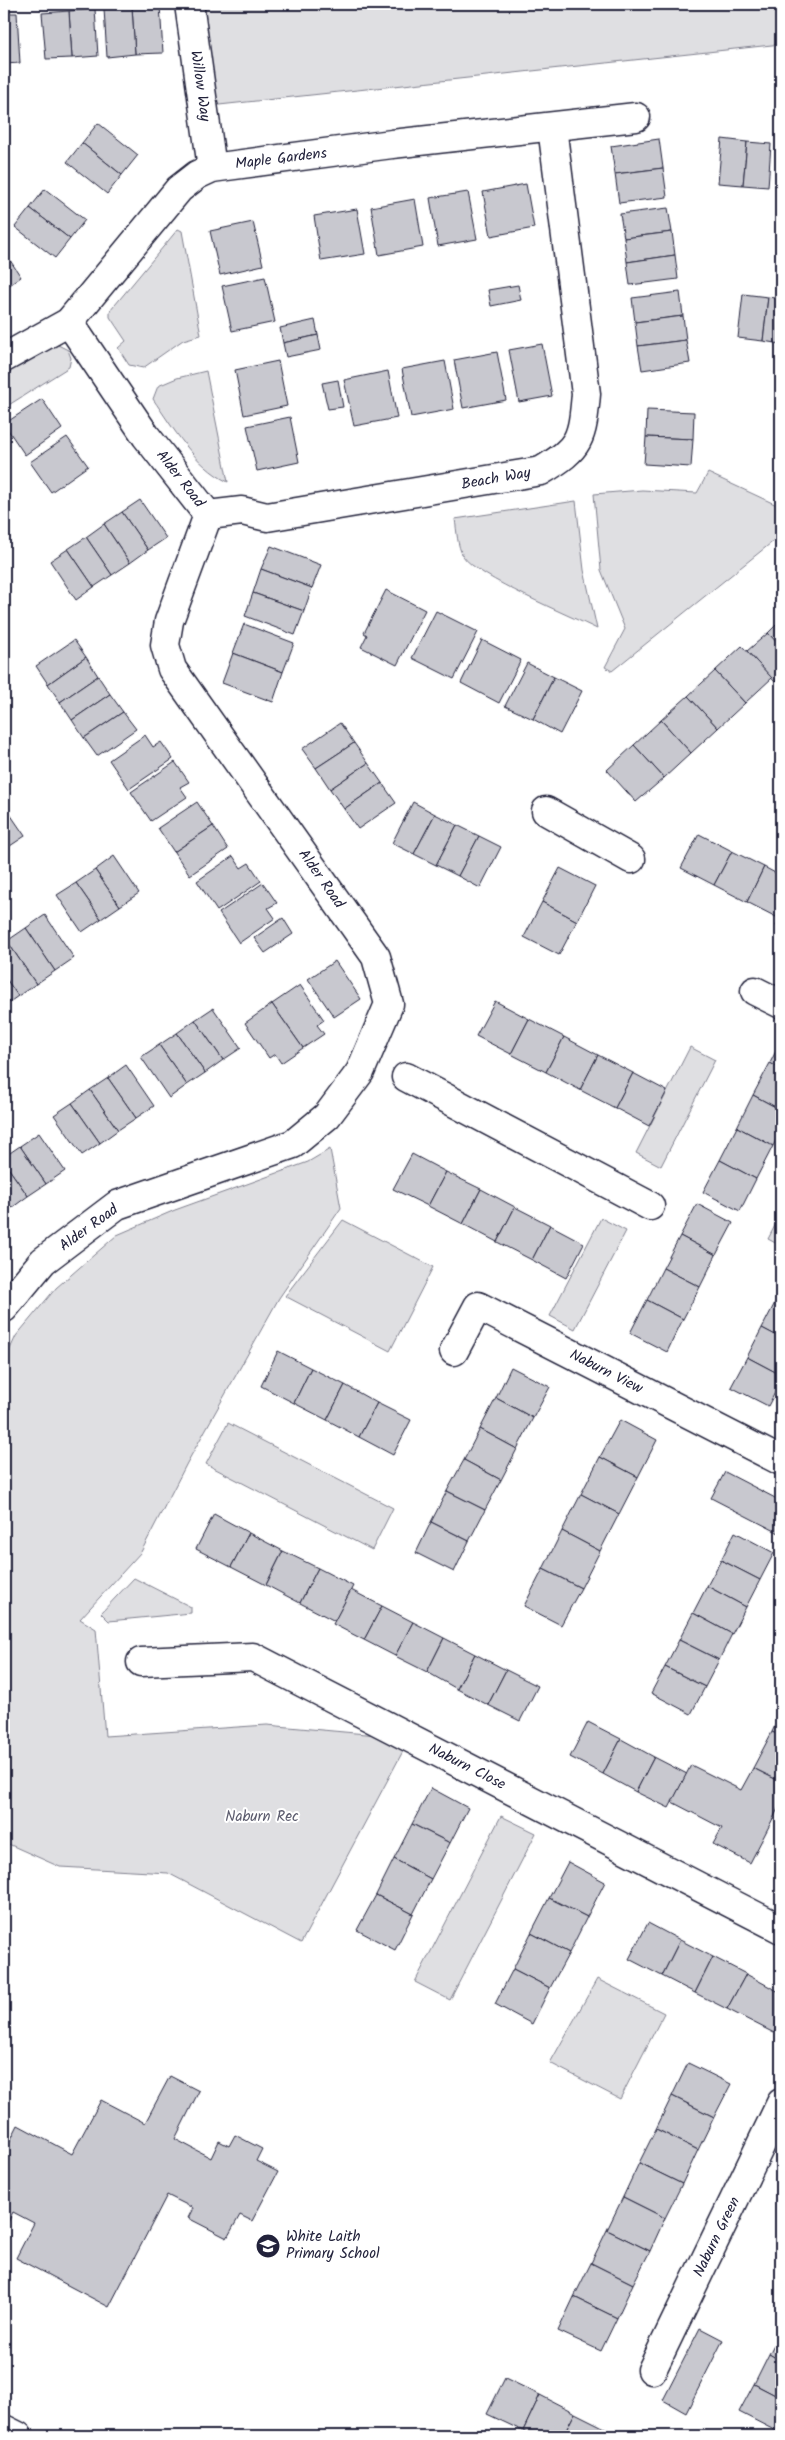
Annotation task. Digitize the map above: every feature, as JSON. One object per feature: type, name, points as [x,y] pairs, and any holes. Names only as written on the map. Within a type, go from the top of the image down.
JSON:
[{"type":"street","name":"Willow Way","points":[[189,4],[212,168]]},
{"type":"street","name":"Maple Gardens","points":[[4,358],[69,322],[178,189],[197,175],[212,168],[636,117]]},
{"type":"street","name":"Beach Way","points":[[208,515],[242,511],[267,517],[541,471],[568,455],[583,430],[586,394],[552,126]]},
{"type":"street","name":"Alder Road","points":[[4,1308],[43,1261],[117,1205],[294,1144],[327,1116],[360,1072],[390,1004],[376,957],[172,669],[166,645],[169,621],[208,515],[146,436],[69,322]]},
{"type":"street","points":[[546,811],[631,859]]},
{"type":"street","points":[[755,991],[781,1004]]},
{"type":"street","points":[[406,1077],[650,1206]]},
{"type":"street","name":"Naburn View","points":[[454,1352],[478,1306],[781,1462]]},
{"type":"street","name":"Naburn Close","points":[[142,1662],[253,1657],[781,1929]]},
{"type":"street","name":"Naburn Green","points":[[652,2370],[781,2103]]},
{"type":"street","points":[[4,2429],[18,2436]]},
{"type":"green space","points":[[205,4],[781,4],[781,44],[210,106]]},
{"type":"green space","points":[[178,229],[182,231],[201,335],[183,340],[143,368],[129,365],[118,348],[126,341],[110,317],[110,311]]},
{"type":"green space","points":[[56,344],[68,350],[71,358],[69,367],[4,408],[4,373],[44,348]]},
{"type":"green space","points":[[206,371],[228,482],[216,475],[195,456],[153,399],[158,386],[177,378]]},
{"type":"green space","points":[[708,473],[781,507],[781,535],[612,671],[605,667],[625,629],[601,570],[594,494],[642,490],[697,493]]},
{"type":"green space","points":[[576,501],[584,570],[597,629],[525,596],[471,565],[463,556],[458,538],[455,519]]},
{"type":"green space","points":[[690,1047],[715,1060],[661,1166],[636,1153]]},
{"type":"green space","name":"Naburn Rec","points":[[330,1149],[341,1208],[279,1298],[187,1463],[141,1552],[80,1619],[96,1629],[105,1736],[267,1725],[410,1738],[301,1943],[168,1873],[60,1867],[4,1842],[4,1362],[16,1336],[56,1288],[117,1235],[175,1210],[308,1162]]},
{"type":"green space","points":[[781,1214],[781,1246],[768,1239]]},
{"type":"green space","points":[[601,1218],[626,1231],[575,1329],[550,1316]]},
{"type":"green space","points":[[343,1220],[433,1267],[390,1351],[285,1296]]},
{"type":"green space","points":[[228,1423],[393,1508],[372,1550],[206,1464]]},
{"type":"green space","points":[[134,1578],[191,1607],[191,1613],[109,1621],[101,1613]]},
{"type":"green space","points":[[501,1816],[536,1833],[450,2000],[415,1982]]},
{"type":"green space","points":[[597,1979],[664,2013],[620,2099],[550,2063]]},
{"type":"building","points":[[160,5],[163,53],[135,54],[132,7]]},
{"type":"building","points":[[132,7],[135,54],[107,57],[104,9]]},
{"type":"building","points":[[95,9],[98,56],[72,58],[69,11]]},
{"type":"building","points":[[69,11],[72,58],[46,59],[42,13]]},
{"type":"building","points":[[4,13],[17,13],[20,63],[4,64]]},
{"type":"building","points":[[98,123],[138,155],[122,175],[82,143]]},
{"type":"building","points":[[659,139],[663,168],[615,174],[611,146]]},
{"type":"building","points":[[722,139],[747,142],[743,185],[718,183]]},
{"type":"building","points":[[747,142],[771,144],[768,187],[743,185]]},
{"type":"building","points":[[82,143],[122,175],[107,194],[67,162]]},
{"type":"building","points":[[781,161],[781,188],[779,188]]},
{"type":"building","points":[[663,168],[667,197],[619,203],[615,174]]},
{"type":"building","points":[[526,184],[534,228],[491,236],[483,192]]},
{"type":"building","points":[[45,189],[85,220],[70,239],[30,208]]},
{"type":"building","points":[[468,192],[477,239],[438,246],[430,198]]},
{"type":"building","points":[[415,199],[423,247],[379,255],[371,207]]},
{"type":"building","points":[[30,208],[70,239],[55,258],[15,227]]},
{"type":"building","points":[[668,208],[672,232],[624,238],[620,214]]},
{"type":"building","points":[[357,209],[365,254],[321,261],[314,216]]},
{"type":"building","points":[[253,222],[263,265],[220,275],[210,231]]},
{"type":"building","points":[[672,232],[675,255],[627,262],[624,238]]},
{"type":"building","points":[[4,251],[21,277],[4,289]]},
{"type":"building","points":[[675,255],[678,279],[630,285],[627,262]]},
{"type":"building","points":[[265,277],[275,322],[232,331],[222,286]]},
{"type":"building","points":[[518,285],[521,300],[491,306],[488,290]]},
{"type":"building","points":[[680,292],[683,316],[635,322],[632,298]]},
{"type":"building","points":[[743,294],[768,297],[763,341],[738,338]]},
{"type":"building","points":[[768,297],[781,299],[781,344],[763,341]]},
{"type":"building","points":[[683,316],[686,340],[638,346],[635,322]]},
{"type":"building","points":[[315,320],[318,335],[283,343],[280,328]]},
{"type":"building","points":[[318,335],[321,350],[286,357],[283,343]]},
{"type":"building","points":[[686,340],[690,363],[642,370],[638,346]]},
{"type":"building","points":[[542,344],[552,396],[519,402],[509,350]]},
{"type":"building","points":[[497,352],[506,400],[463,408],[454,360]]},
{"type":"building","points":[[278,361],[287,406],[244,415],[235,370]]},
{"type":"building","points":[[445,361],[454,409],[411,417],[402,369]]},
{"type":"building","points":[[388,371],[397,418],[354,426],[344,380]]},
{"type":"building","points":[[338,380],[343,407],[328,409],[322,383]]},
{"type":"building","points":[[42,399],[62,429],[25,455],[4,424]]},
{"type":"building","points":[[647,410],[694,412],[693,439],[646,437]]},
{"type":"building","points":[[290,417],[299,462],[257,471],[247,426]]},
{"type":"building","points":[[67,437],[88,466],[51,492],[30,462]]},
{"type":"building","points":[[646,437],[693,439],[691,467],[644,464]]},
{"type":"building","points":[[140,500],[166,538],[148,550],[122,512]]},
{"type":"building","points":[[122,512],[148,550],[130,563],[104,524]]},
{"type":"building","points":[[104,524],[130,563],[112,575],[86,537]]},
{"type":"building","points":[[86,537],[112,575],[94,587],[68,549]]},
{"type":"building","points":[[271,546],[321,565],[312,588],[261,569]]},
{"type":"building","points":[[68,549],[94,587],[76,600],[50,561]]},
{"type":"building","points":[[261,569],[312,588],[304,611],[253,593]]},
{"type":"building","points":[[386,590],[425,610],[397,665],[361,647],[367,635],[364,633]]},
{"type":"building","points":[[253,593],[304,611],[295,635],[245,616]]},
{"type":"building","points":[[436,611],[478,632],[454,679],[412,658]]},
{"type":"building","points":[[781,620],[781,647],[768,633]]},
{"type":"building","points":[[244,624],[294,643],[283,672],[233,653]]},
{"type":"building","points":[[768,633],[781,647],[781,676],[775,682],[747,651]]},
{"type":"building","points":[[74,640],[86,657],[48,684],[36,666]]},
{"type":"building","points":[[482,640],[521,660],[499,703],[461,683]]},
{"type":"building","points":[[742,646],[772,678],[745,703],[715,671]]},
{"type":"building","points":[[233,653],[283,672],[273,702],[222,683]]},
{"type":"building","points":[[86,657],[98,676],[60,702],[48,684]]},
{"type":"building","points":[[527,663],[554,677],[533,719],[505,706]]},
{"type":"building","points":[[715,671],[745,703],[718,728],[688,696]]},
{"type":"building","points":[[98,676],[110,694],[72,720],[60,702]]},
{"type":"building","points":[[554,677],[582,691],[560,734],[533,719]]},
{"type":"building","points":[[110,694],[123,712],[84,738],[72,720]]},
{"type":"building","points":[[688,696],[718,728],[691,753],[661,720]]},
{"type":"building","points":[[123,712],[136,729],[97,756],[84,738]]},
{"type":"building","points":[[661,720],[691,753],[664,778],[634,745]]},
{"type":"building","points":[[340,723],[354,743],[316,768],[302,749]]},
{"type":"building","points":[[145,735],[153,747],[161,742],[173,759],[129,789],[109,760]]},
{"type":"building","points":[[354,743],[368,763],[330,789],[316,768]]},
{"type":"building","points":[[634,745],[664,778],[636,802],[607,770]]},
{"type":"building","points":[[175,762],[189,782],[180,787],[187,797],[151,821],[131,792]]},
{"type":"building","points":[[368,763],[382,783],[344,809],[330,789]]},
{"type":"building","points":[[382,783],[396,803],[358,829],[344,809]]},
{"type":"building","points":[[197,802],[213,826],[174,852],[158,828]]},
{"type":"building","points":[[413,802],[435,814],[414,854],[392,843]]},
{"type":"building","points":[[4,805],[12,817],[4,822]]},
{"type":"building","points":[[435,814],[457,825],[436,865],[414,854]]},
{"type":"building","points":[[12,817],[25,836],[4,850],[4,822]]},
{"type":"building","points":[[457,825],[479,836],[458,876],[436,865]]},
{"type":"building","points":[[213,826],[228,849],[190,875],[174,852]]},
{"type":"building","points":[[699,834],[732,851],[714,885],[681,868]]},
{"type":"building","points":[[479,836],[501,847],[480,888],[458,876]]},
{"type":"building","points":[[732,851],[764,867],[747,902],[714,885]]},
{"type":"building","points":[[114,856],[139,893],[120,906],[95,870]]},
{"type":"building","points":[[233,856],[241,868],[249,863],[261,881],[217,911],[197,881]]},
{"type":"building","points":[[764,867],[781,876],[780,919],[747,902]]},
{"type":"building","points":[[560,868],[595,886],[577,921],[542,902]]},
{"type":"building","points":[[95,870],[120,906],[101,919],[76,883]]},
{"type":"building","points":[[76,883],[101,919],[82,932],[57,895]]},
{"type":"building","points":[[263,883],[277,903],[268,908],[275,918],[239,943],[219,913]]},
{"type":"building","points":[[542,902],[577,921],[559,955],[524,937]]},
{"type":"building","points":[[45,915],[74,958],[55,971],[26,928]]},
{"type":"building","points":[[781,916],[781,929],[776,926]]},
{"type":"building","points":[[283,918],[293,934],[265,953],[254,938]]},
{"type":"building","points":[[26,928],[55,971],[36,984],[7,941]]},
{"type":"building","points":[[7,941],[36,984],[18,996],[4,976],[4,944]]},
{"type":"building","points":[[335,961],[361,999],[334,1017],[308,979]]},
{"type":"building","points":[[4,976],[18,996],[4,1006]]},
{"type":"building","points":[[300,985],[324,1020],[317,1025],[324,1034],[303,1048],[272,1004]]},
{"type":"building","points":[[495,1001],[529,1019],[511,1054],[476,1036]]},
{"type":"building","points":[[272,1004],[303,1048],[281,1063],[275,1054],[269,1058],[245,1023]]},
{"type":"building","points":[[213,1008],[241,1048],[223,1060],[195,1020]]},
{"type":"building","points":[[529,1019],[564,1037],[546,1072],[511,1054]]},
{"type":"building","points":[[195,1020],[223,1060],[205,1073],[177,1033]]},
{"type":"building","points":[[177,1033],[205,1073],[187,1085],[159,1045]]},
{"type":"building","points":[[564,1037],[598,1055],[580,1090],[546,1072]]},
{"type":"building","points":[[781,1041],[781,1069],[770,1063]]},
{"type":"building","points":[[159,1045],[187,1085],[169,1098],[141,1057]]},
{"type":"building","points":[[598,1055],[633,1073],[615,1108],[580,1090]]},
{"type":"building","points":[[770,1063],[781,1069],[781,1110],[753,1095]]},
{"type":"building","points":[[126,1065],[154,1106],[136,1118],[108,1078]]},
{"type":"building","points":[[633,1073],[667,1091],[649,1126],[615,1108]]},
{"type":"building","points":[[108,1078],[136,1118],[118,1130],[90,1090]]},
{"type":"building","points":[[90,1090],[118,1130],[100,1143],[72,1103]]},
{"type":"building","points":[[753,1095],[781,1110],[781,1131],[773,1146],[737,1127]]},
{"type":"building","points":[[72,1103],[100,1143],[82,1155],[54,1115]]},
{"type":"building","points":[[737,1127],[773,1146],[756,1179],[720,1160]]},
{"type":"building","points":[[39,1133],[65,1171],[46,1184],[20,1146]]},
{"type":"building","points":[[20,1146],[46,1184],[28,1196],[4,1162],[4,1157]]},
{"type":"building","points":[[412,1154],[446,1172],[428,1206],[393,1189]]},
{"type":"building","points":[[720,1160],[756,1179],[740,1211],[703,1192]]},
{"type":"building","points":[[4,1162],[28,1196],[9,1210],[4,1202]]},
{"type":"building","points":[[446,1172],[481,1189],[463,1224],[428,1206]]},
{"type":"building","points":[[481,1189],[515,1207],[497,1242],[463,1224]]},
{"type":"building","points":[[697,1204],[733,1223],[716,1255],[680,1236]]},
{"type":"building","points":[[515,1207],[550,1225],[532,1260],[497,1242]]},
{"type":"building","points":[[550,1225],[584,1243],[566,1278],[532,1260]]},
{"type":"building","points":[[680,1236],[716,1255],[700,1287],[663,1268]]},
{"type":"building","points":[[663,1268],[700,1287],[683,1319],[647,1300]]},
{"type":"building","points":[[777,1299],[781,1301],[781,1338],[762,1328]]},
{"type":"building","points":[[647,1300],[683,1319],[667,1352],[630,1333]]},
{"type":"building","points":[[762,1328],[781,1338],[781,1375],[747,1357]]},
{"type":"building","points":[[278,1351],[311,1368],[294,1403],[261,1386]]},
{"type":"building","points":[[747,1357],[781,1375],[781,1381],[768,1406],[731,1387]]},
{"type":"building","points":[[511,1367],[550,1387],[533,1418],[496,1398]]},
{"type":"building","points":[[311,1368],[345,1385],[327,1420],[294,1403]]},
{"type":"building","points":[[345,1385],[377,1403],[359,1437],[327,1420]]},
{"type":"building","points":[[496,1398],[533,1418],[517,1449],[480,1429]]},
{"type":"building","points":[[377,1403],[411,1420],[393,1455],[359,1437]]},
{"type":"building","points":[[620,1420],[657,1440],[638,1477],[600,1457]]},
{"type":"building","points":[[480,1429],[517,1449],[501,1480],[464,1460]]},
{"type":"building","points":[[600,1457],[638,1477],[619,1514],[581,1494]]},
{"type":"building","points":[[464,1460],[501,1480],[485,1510],[447,1491]]},
{"type":"building","points":[[725,1472],[781,1501],[781,1534],[711,1498]]},
{"type":"building","points":[[447,1491],[485,1510],[469,1541],[431,1522]]},
{"type":"building","points":[[581,1494],[619,1514],[600,1551],[562,1531]]},
{"type":"building","points":[[214,1514],[249,1533],[231,1567],[196,1549]]},
{"type":"building","points":[[431,1522],[469,1541],[454,1572],[416,1553]]},
{"type":"building","points":[[562,1531],[600,1551],[581,1588],[543,1569]]},
{"type":"building","points":[[735,1532],[774,1553],[760,1580],[721,1560]]},
{"type":"building","points":[[249,1533],[283,1551],[266,1585],[231,1567]]},
{"type":"building","points":[[283,1551],[318,1568],[300,1603],[266,1585]]},
{"type":"building","points":[[721,1560],[760,1580],[746,1607],[707,1586]]},
{"type":"building","points":[[318,1568],[353,1586],[335,1621],[300,1603]]},
{"type":"building","points":[[543,1569],[581,1588],[561,1625],[524,1606]]},
{"type":"building","points":[[707,1586],[746,1607],[732,1634],[693,1613]]},
{"type":"building","points":[[351,1590],[382,1606],[364,1640],[333,1624]]},
{"type":"building","points":[[382,1606],[413,1622],[395,1656],[364,1640]]},
{"type":"building","points":[[693,1613],[732,1634],[719,1660],[679,1640]]},
{"type":"building","points":[[413,1622],[444,1638],[427,1672],[395,1656]]},
{"type":"building","points":[[444,1638],[475,1654],[457,1689],[427,1672]]},
{"type":"building","points":[[679,1640],[719,1660],[705,1687],[665,1667]]},
{"type":"building","points":[[475,1654],[506,1670],[488,1705],[457,1689]]},
{"type":"building","points":[[665,1667],[705,1687],[691,1714],[651,1693]]},
{"type":"building","points":[[506,1670],[538,1686],[520,1721],[488,1705]]},
{"type":"building","points":[[781,1713],[781,1736],[772,1732]]},
{"type":"building","points":[[588,1722],[621,1739],[603,1774],[570,1757]]},
{"type":"building","points":[[772,1732],[781,1736],[781,1782],[753,1768]]},
{"type":"building","points":[[621,1739],[654,1757],[636,1792],[603,1774]]},
{"type":"building","points":[[654,1757],[687,1774],[669,1808],[636,1792]]},
{"type":"building","points":[[691,1765],[741,1790],[753,1768],[781,1782],[781,1803],[750,1863],[713,1844],[722,1828],[672,1802]]},
{"type":"building","points":[[431,1788],[468,1808],[450,1843],[412,1824]]},
{"type":"building","points":[[412,1824],[450,1843],[431,1879],[394,1859]]},
{"type":"building","points":[[394,1859],[431,1879],[413,1914],[376,1895]]},
{"type":"building","points":[[568,1862],[605,1882],[587,1917],[549,1898]]},
{"type":"building","points":[[376,1895],[413,1914],[395,1950],[357,1930]]},
{"type":"building","points":[[549,1898],[587,1917],[569,1953],[531,1933]]},
{"type":"building","points":[[648,1923],[680,1940],[662,1976],[629,1959]]},
{"type":"building","points":[[531,1933],[569,1953],[550,1988],[513,1969]]},
{"type":"building","points":[[680,1940],[713,1957],[695,1993],[662,1976]]},
{"type":"building","points":[[713,1957],[746,1974],[727,2009],[695,1993]]},
{"type":"building","points":[[513,1969],[550,1988],[532,2024],[495,2004]]},
{"type":"building","points":[[746,1974],[781,1993],[781,2018],[774,2033],[727,2009]]},
{"type":"building","points":[[688,2063],[731,2084],[714,2117],[672,2096]]},
{"type":"building","points":[[170,2076],[199,2091],[175,2139],[211,2158],[219,2141],[229,2146],[235,2135],[262,2149],[256,2161],[278,2172],[252,2221],[240,2215],[227,2238],[188,2218],[193,2208],[167,2195],[109,2307],[16,2258],[34,2223],[13,2212],[4,2230],[4,2140],[9,2143],[18,2125],[72,2154],[101,2100],[145,2123]]},
{"type":"building","points":[[672,2096],[714,2117],[698,2150],[656,2129]]},
{"type":"building","points":[[656,2129],[698,2150],[682,2184],[639,2163]]},
{"type":"building","points":[[639,2163],[682,2184],[665,2218],[623,2197]]},
{"type":"building","points":[[623,2197],[665,2218],[650,2251],[607,2230]]},
{"type":"building","points":[[607,2230],[650,2251],[633,2284],[591,2263]]},
{"type":"building","points":[[591,2263],[633,2284],[617,2318],[574,2297]]},
{"type":"building","points":[[574,2297],[617,2318],[601,2351],[558,2331]]},
{"type":"building","points":[[700,2328],[723,2340],[686,2413],[663,2400]]},
{"type":"building","points":[[781,2331],[781,2361],[769,2354]]},
{"type":"building","points":[[769,2354],[781,2361],[781,2398],[754,2384]]},
{"type":"building","points":[[505,2378],[540,2395],[523,2431],[487,2414]]},
{"type":"building","points":[[754,2384],[781,2398],[781,2421],[776,2431],[739,2412]]},
{"type":"building","points":[[540,2395],[575,2413],[563,2436],[533,2436],[523,2431]]},
{"type":"building","points":[[575,2413],[609,2430],[606,2436],[563,2436]]},
{"type":"building","points":[[609,2430],[622,2436],[606,2436]]},
{"type":"place","name":"White Laith Primary School","points":[[268,2246]]}]
